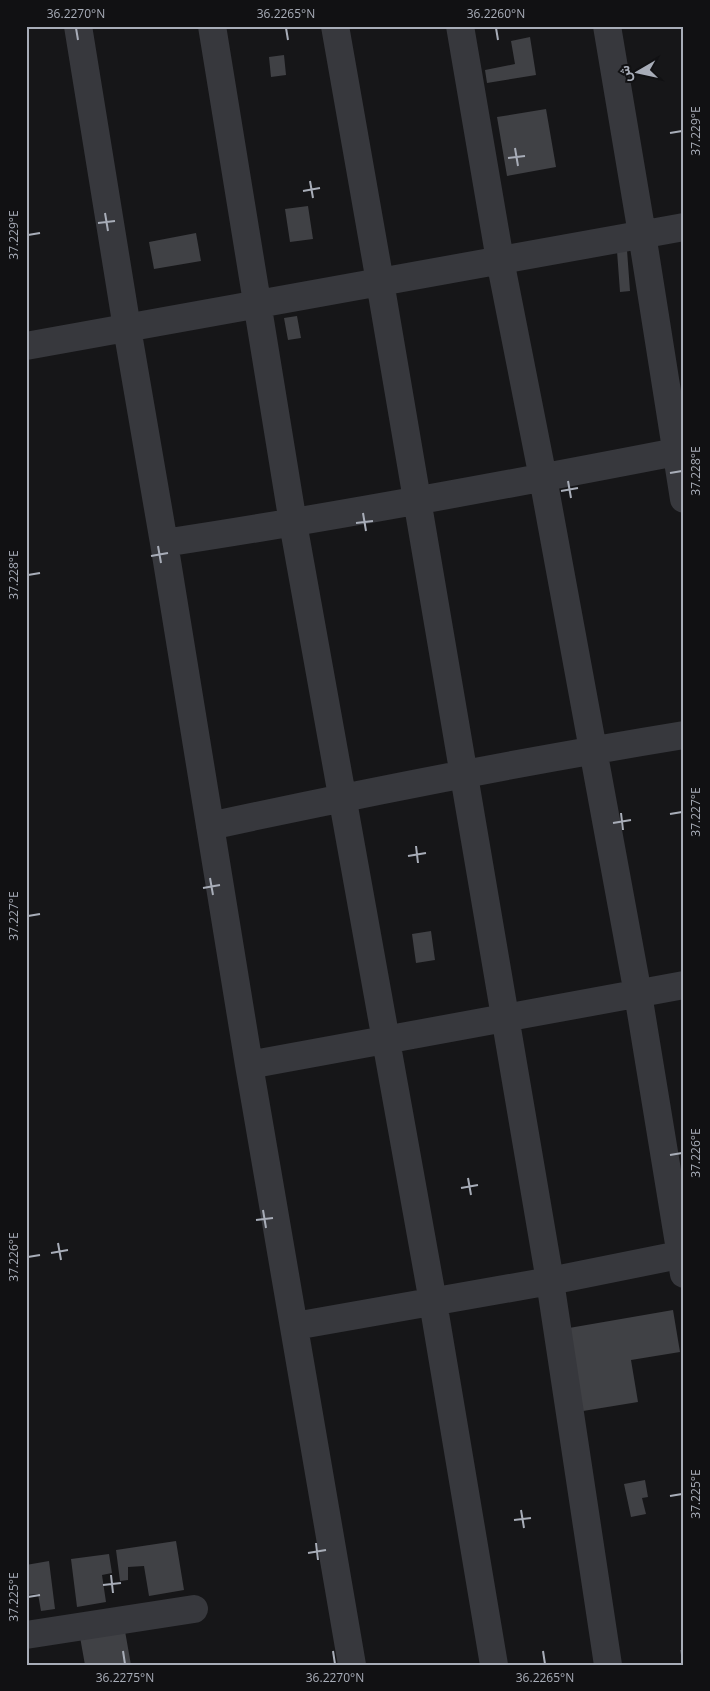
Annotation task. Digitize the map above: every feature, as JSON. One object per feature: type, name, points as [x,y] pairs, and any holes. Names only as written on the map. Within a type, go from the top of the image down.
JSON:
[{"type":"street","points":[[78,26],[249,1065],[352,1665]]},
{"type":"street","points":[[212,26],[293,523],[433,1302],[494,1665]]},
{"type":"street","points":[[335,26],[550,1282],[608,1665]]},
{"type":"street","points":[[295,1326],[683,1261],[638,994],[543,478],[500,260],[460,26]]},
{"type":"street","points":[[607,26],[684,499]]},
{"type":"street","points":[[26,346],[684,227]]},
{"type":"street","points":[[164,543],[293,523],[676,452]]},
{"type":"street","points":[[210,826],[343,798],[593,750],[684,735]]},
{"type":"street","points":[[249,1065],[684,985]]},
{"type":"street","points":[[26,1635],[194,1609]]},
{"type":"building","points":[[530,37],[536,75],[487,83],[485,70],[515,64],[511,41]]},
{"type":"building","points":[[284,55],[286,75],[271,77],[269,57]]},
{"type":"building","points":[[546,109],[556,167],[507,176],[497,117]]},
{"type":"building","points":[[308,206],[313,239],[290,242],[285,209]]},
{"type":"building","points":[[196,233],[201,261],[154,269],[149,242]]},
{"type":"building","points":[[627,250],[630,291],[620,292],[617,251]]},
{"type":"building","points":[[297,316],[301,338],[288,340],[284,318]]},
{"type":"building","points":[[431,931],[435,960],[416,963],[412,934]]},
{"type":"building","points":[[673,1310],[680,1352],[631,1360],[638,1402],[583,1411],[569,1328]]},
{"type":"building","points":[[645,1480],[648,1497],[642,1498],[646,1514],[631,1517],[624,1484]]},
{"type":"building","points":[[176,1541],[184,1590],[149,1596],[144,1566],[128,1567],[128,1580],[120,1581],[116,1550]]},
{"type":"building","points":[[109,1554],[112,1573],[102,1575],[106,1602],[77,1607],[71,1559]]},
{"type":"building","points":[[49,1561],[55,1609],[41,1611],[38,1594],[26,1595],[26,1565]]},
{"type":"building","points":[[125,1631],[131,1665],[85,1665],[80,1637]]},
{"type":"building","points":[[680,1650],[684,1650],[683,1665]]}]
